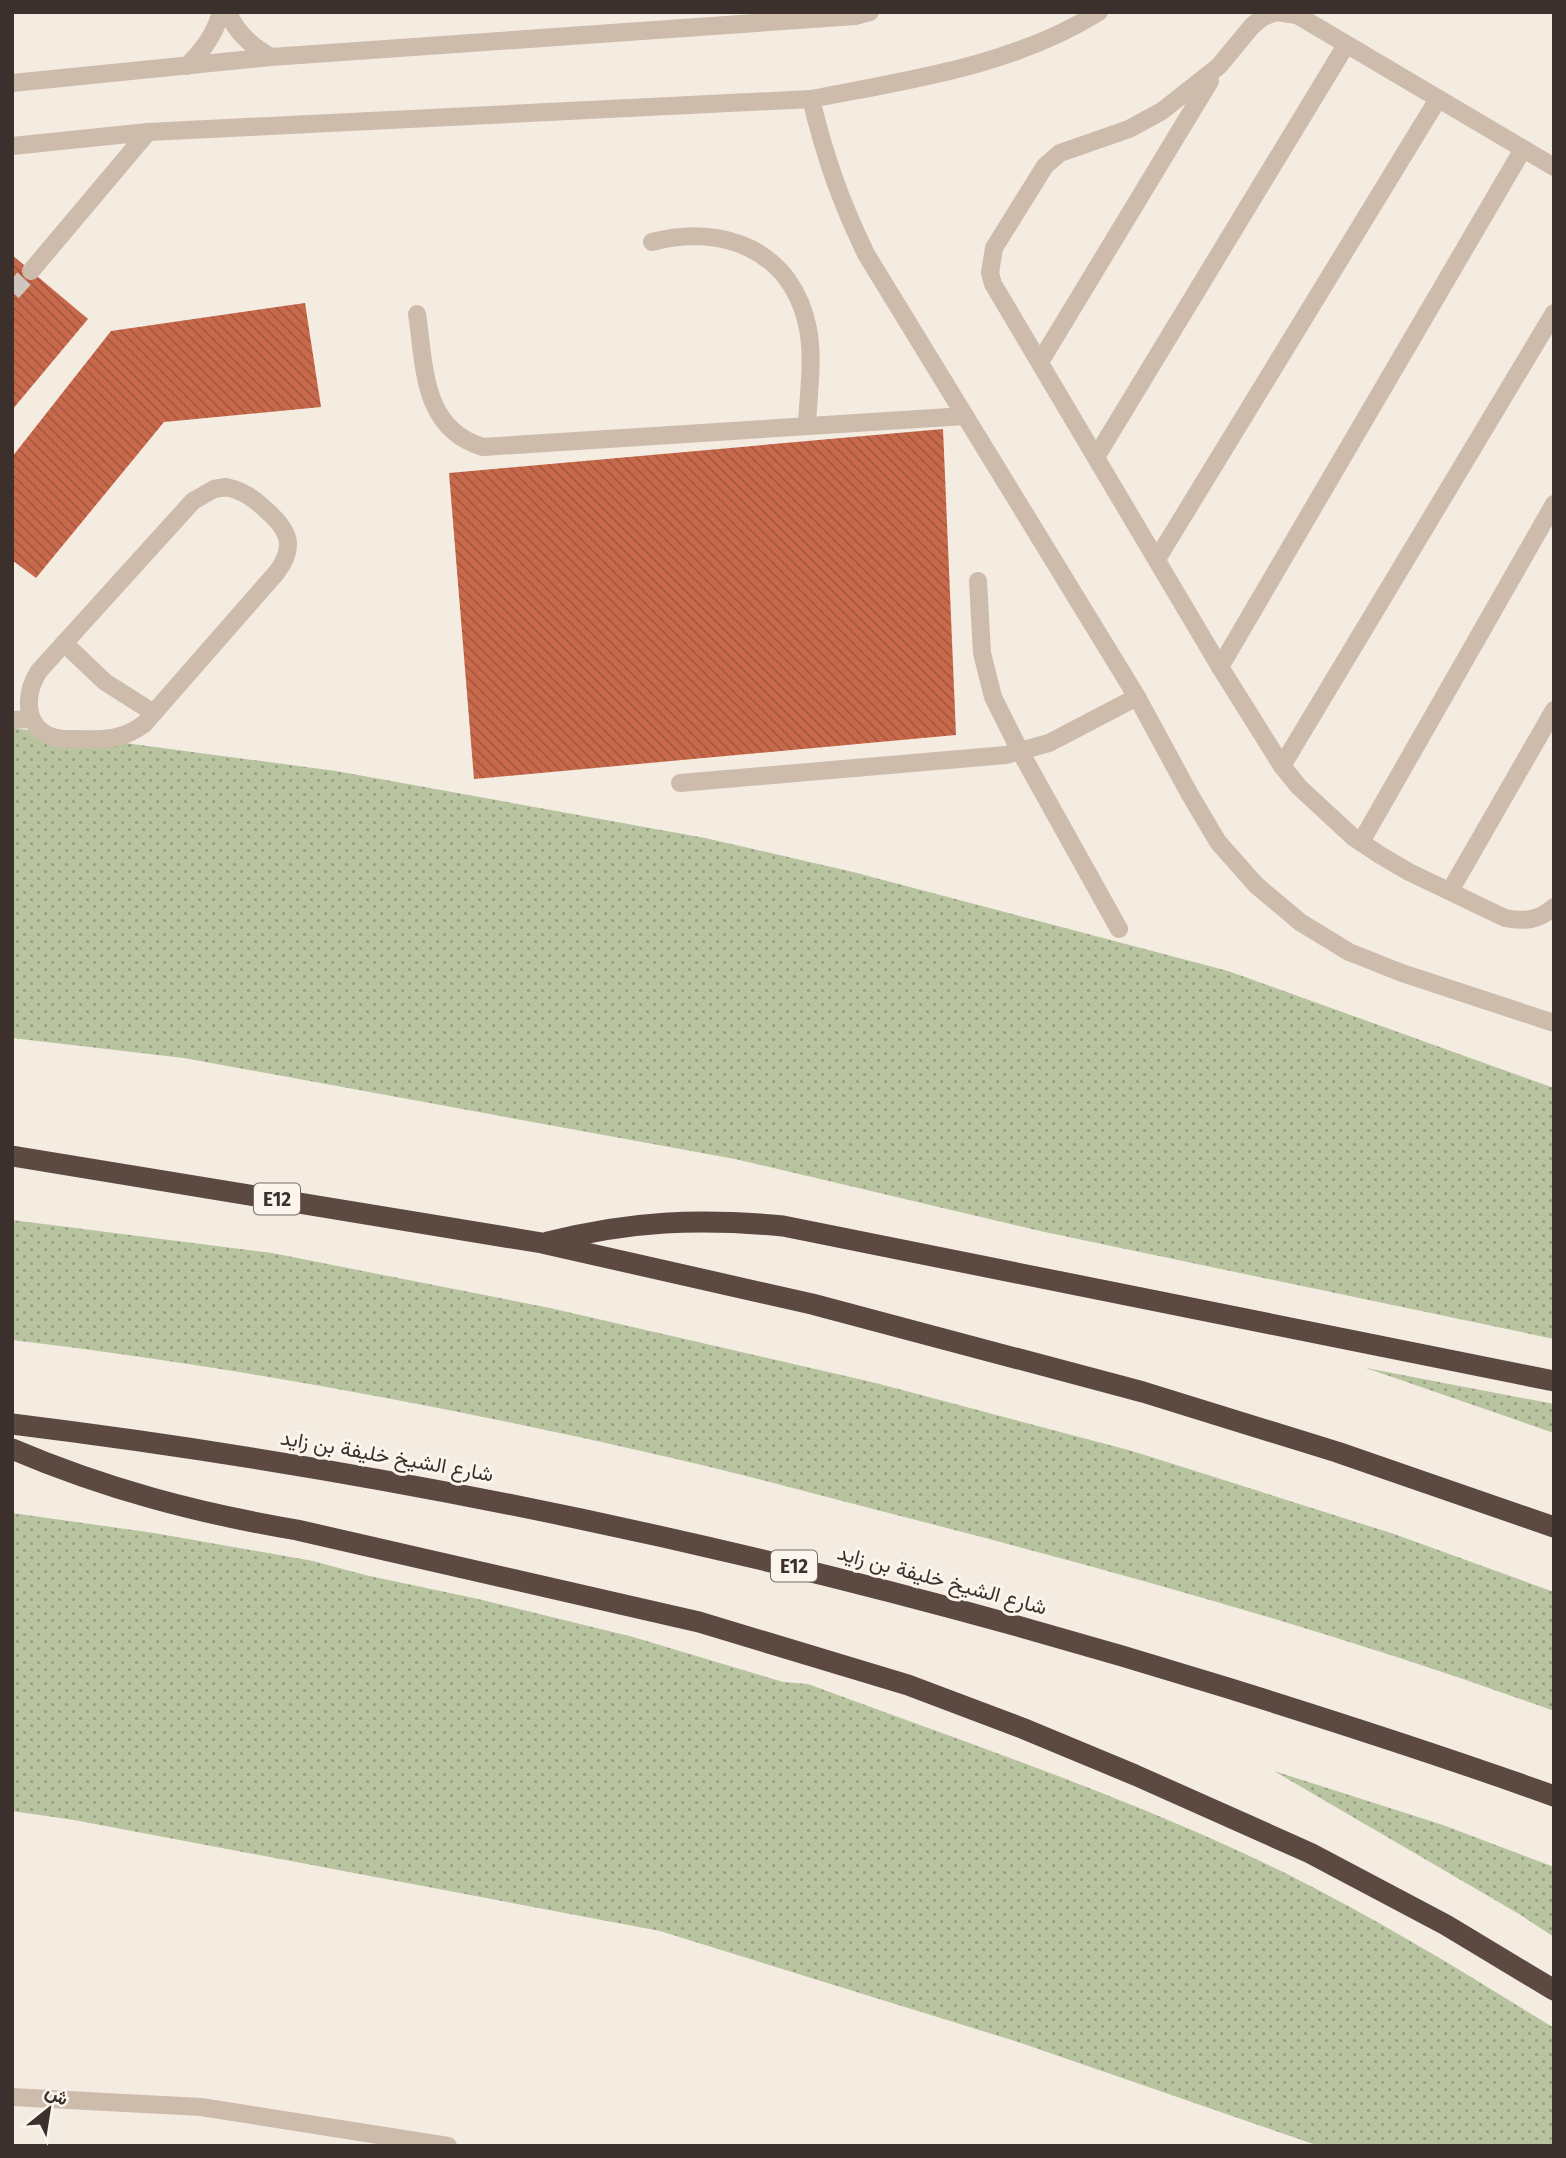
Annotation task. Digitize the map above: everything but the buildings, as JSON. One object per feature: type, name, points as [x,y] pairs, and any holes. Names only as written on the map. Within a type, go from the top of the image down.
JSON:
[{"type":"highway","name":"E12","points":[[12,1156],[542,1244],[826,1307],[1143,1392],[1337,1452],[1554,1527]]},
{"type":"highway","points":[[542,1244],[588,1232],[684,1220],[783,1226],[1554,1381]]},
{"type":"highway","name":"شارع الشيخ خليفة بن زايد","points":[[12,1424],[275,1461],[481,1497],[659,1534],[821,1573],[1011,1623],[1184,1675],[1356,1728],[1554,1796]]},
{"type":"highway","points":[[12,1449],[110,1487],[172,1505],[324,1536],[699,1622],[908,1685],[1072,1749],[1310,1853],[1446,1925],[1554,1990]]},
{"type":"street","points":[[187,66],[211,37],[221,12]]},
{"type":"street","points":[[228,12],[255,48],[271,57]]},
{"type":"street","points":[[12,83],[271,57],[855,16],[870,12]]},
{"type":"street","points":[[12,146],[148,132],[811,99],[995,60],[1080,24],[1099,12]]},
{"type":"street","points":[[1040,362],[1219,66],[1252,26],[1263,17],[1276,12],[1297,15],[1554,167]]},
{"type":"street","points":[[1096,457],[1346,45]]},
{"type":"street","points":[[1219,66],[1162,111],[1140,123],[1060,153],[1045,166],[994,248],[990,273],[993,284],[1220,667],[1282,766],[1299,787],[1327,815],[1361,842],[1409,872],[1506,918],[1533,920],[1554,907]]},
{"type":"street","points":[[811,99],[835,186],[866,254],[1137,697],[1218,842],[1256,885],[1300,922],[1349,952],[1402,973],[1554,1023]]},
{"type":"street","points":[[1157,559],[1438,99]]},
{"type":"street","points":[[31,271],[148,132]]},
{"type":"street","points":[[1220,667],[1523,149]]},
{"type":"street","points":[[652,242],[691,235],[731,240],[751,247],[769,260],[784,277],[797,296],[808,331],[810,349],[807,426]]},
{"type":"street","points":[[1282,766],[1554,313]]},
{"type":"street","points":[[417,314],[429,391],[438,415],[457,436],[483,447],[965,416]]},
{"type":"street","points":[[226,487],[249,495],[285,529],[288,552],[284,562],[154,713],[132,733],[105,740],[53,737],[44,733],[32,719],[28,699],[33,680],[193,501],[203,493],[226,487]]},
{"type":"street","points":[[1361,842],[1554,504]]},
{"type":"street","points":[[978,581],[982,653],[993,697],[1119,929]]},
{"type":"street","points":[[64,643],[105,682],[154,713]]},
{"type":"street","points":[[680,783],[1021,752],[1049,743],[1137,697]]},
{"type":"street","points":[[1450,891],[1554,710]]},
{"type":"street","points":[[12,720],[32,719]]},
{"type":"street","points":[[12,2097],[201,2107],[448,2146]]},
{"type":"green space","points":[[12,728],[336,771],[705,838],[853,872],[1228,971],[1554,1088],[1554,1339],[1040,1231],[735,1159],[184,1058],[12,1038]]},
{"type":"green space","points":[[12,1220],[272,1253],[550,1308],[876,1383],[1132,1451],[1394,1534],[1554,1592],[1554,1711],[1388,1654],[1220,1603],[1051,1555],[698,1464],[509,1422],[344,1390],[178,1362],[12,1340]]},
{"type":"green space","points":[[1366,1368],[1554,1404],[1554,1433]]},
{"type":"green space","points":[[12,1513],[154,1533],[313,1561],[633,1637],[783,1682],[808,1684],[1110,1796],[1229,1846],[1287,1874],[1456,1968],[1554,2028],[1554,2146],[1319,2146],[1018,2042],[660,1931],[74,1820],[12,1811]]},
{"type":"green space","points":[[1274,1771],[1443,1825],[1554,1867],[1554,1937],[1519,1914]]},
{"type":"tunnel","points":[[12,292],[31,271]]}]
